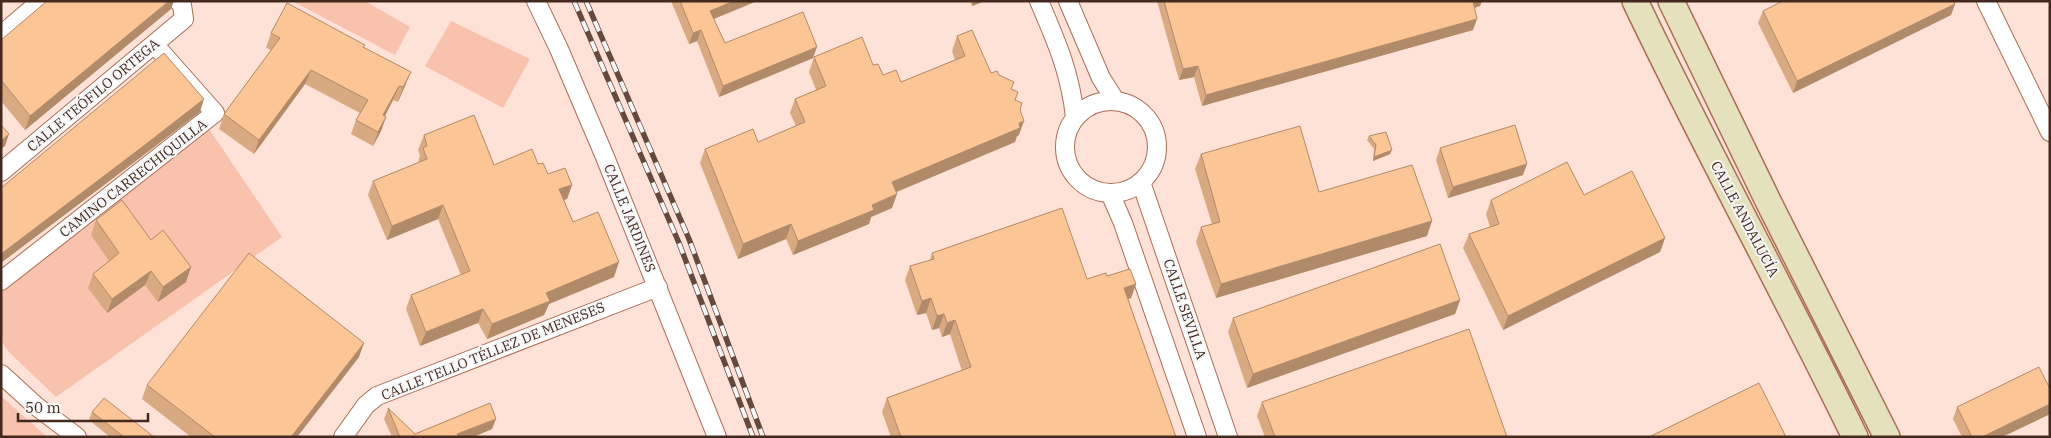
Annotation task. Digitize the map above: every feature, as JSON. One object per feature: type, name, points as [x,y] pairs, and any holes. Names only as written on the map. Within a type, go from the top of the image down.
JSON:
[{"type":"main road","name":"CALLE ANDALUCÍA","points":[[1635,1],[1670,75],[1798,321],[1855,437]]},
{"type":"main road","name":"CALLE ANDALUCÍA","points":[[1671,1],[1769,203],[1887,437]]},
{"type":"street","points":[[1,34],[41,1]]},
{"type":"street","name":"CALLE TEÓFILO ORTEGA","points":[[1,172],[184,19],[182,5],[178,1]]},
{"type":"street","name":"CALLE JARDINES","points":[[536,1],[559,49],[658,287],[717,437]]},
{"type":"street","points":[[1039,1],[1066,65],[1075,117]]},
{"type":"street","points":[[1068,1],[1101,78],[1115,100]]},
{"type":"street","points":[[1986,1],[2050,132]]},
{"type":"street","name":"CAMINO CARRECHIQUILLA","points":[[1,281],[215,113],[154,44]]},
{"type":"street","points":[[1115,100],[1127,103],[1141,111],[1148,119],[1156,136],[1157,147],[1154,164],[1141,182],[1122,192],[1110,193],[1087,186],[1078,179],[1068,164],[1065,139],[1069,127],[1082,110],[1095,103],[1115,100]]},
{"type":"street","name":"CALLE SEVILLA","points":[[1141,182],[1228,437]]},
{"type":"street","points":[[1110,193],[1123,223],[1197,437]]},
{"type":"street","name":"CALLE TELLO TÉLLEZ DE MENESES","points":[[343,437],[366,405],[377,396],[658,287]]},
{"type":"street","points":[[1,374],[36,406],[77,437]]},
{"type":"shaded area","points":[[292,1],[365,1],[410,27],[395,55]]},
{"type":"shaded area","points":[[451,21],[530,59],[503,108],[425,66]]},
{"type":"shaded area","points":[[209,129],[282,237],[56,397],[10,353],[1,341],[1,285]]},
{"type":"shaded area","points":[[1,396],[47,437],[1,437]]},
{"type":"building","points":[[47,1],[169,1],[30,116],[1,80],[1,40]]},
{"type":"building","points":[[680,1],[734,1],[710,11],[725,43],[803,12],[817,47],[723,86],[701,30],[693,33]]},
{"type":"building","points":[[1164,1],[1473,1],[1477,19],[1206,95],[1198,66],[1183,69]]},
{"type":"building","points":[[1783,1],[1954,1],[1955,4],[1797,81],[1763,11]]},
{"type":"building","points":[[287,3],[411,72],[403,87],[399,86],[383,115],[386,117],[378,132],[356,120],[368,100],[311,70],[259,140],[224,114],[280,38],[271,33]]},
{"type":"building","points":[[972,30],[991,73],[997,71],[999,75],[1014,82],[1011,89],[1018,92],[1015,100],[1022,103],[1020,110],[1024,121],[1019,123],[1020,128],[892,182],[897,194],[872,205],[874,210],[798,241],[791,224],[743,244],[705,149],[753,129],[758,142],[805,122],[795,99],[826,86],[814,57],[862,37],[873,65],[878,64],[883,75],[896,70],[901,82],[965,56],[957,36]]},
{"type":"building","points":[[164,53],[204,99],[1,254],[1,188]]},
{"type":"building","points":[[474,115],[494,165],[532,149],[538,164],[543,163],[548,174],[565,168],[572,185],[559,189],[573,222],[598,212],[619,262],[546,293],[550,301],[492,324],[483,309],[426,332],[411,295],[470,271],[443,205],[392,226],[373,181],[427,159],[423,148],[427,146],[424,135]]},
{"type":"building","points":[[1,125],[9,134],[1,141]]},
{"type":"building","points":[[1515,125],[1527,164],[1453,187],[1440,148]]},
{"type":"building","points":[[1300,126],[1319,192],[1412,165],[1432,221],[1221,284],[1201,227],[1220,222],[1201,154]]},
{"type":"building","points":[[1386,132],[1392,150],[1374,157],[1376,145],[1369,136]]},
{"type":"building","points":[[1567,162],[1584,195],[1632,171],[1665,238],[1508,316],[1469,234],[1499,224],[1491,200]]},
{"type":"building","points":[[122,200],[151,240],[163,230],[191,267],[163,287],[151,271],[112,299],[93,274],[119,253],[96,220]]},
{"type":"building","points":[[1062,208],[1087,279],[1106,273],[1107,276],[1130,269],[1136,284],[1124,288],[1176,437],[901,437],[887,398],[971,367],[955,320],[947,323],[944,314],[937,316],[931,298],[922,301],[910,266],[934,259],[932,253]]},
{"type":"building","points":[[1440,244],[1460,300],[1253,374],[1233,318]]},
{"type":"building","points":[[249,253],[364,343],[291,437],[215,437],[147,385]]},
{"type":"building","points":[[1469,329],[1507,437],[1275,437],[1262,402]]},
{"type":"building","points":[[2039,367],[2050,389],[2050,404],[1982,437],[1972,437],[1957,407]]},
{"type":"building","points":[[1759,383],[1786,437],[1649,437]]},
{"type":"building","points":[[104,398],[154,437],[124,437],[92,412]]},
{"type":"building","points":[[490,403],[496,419],[457,434],[458,437],[400,437],[388,408],[415,434]]},
{"type":"railway","points":[[574,1],[679,243],[753,437]]},
{"type":"railway","points":[[586,1],[689,239],[763,437]]}]
